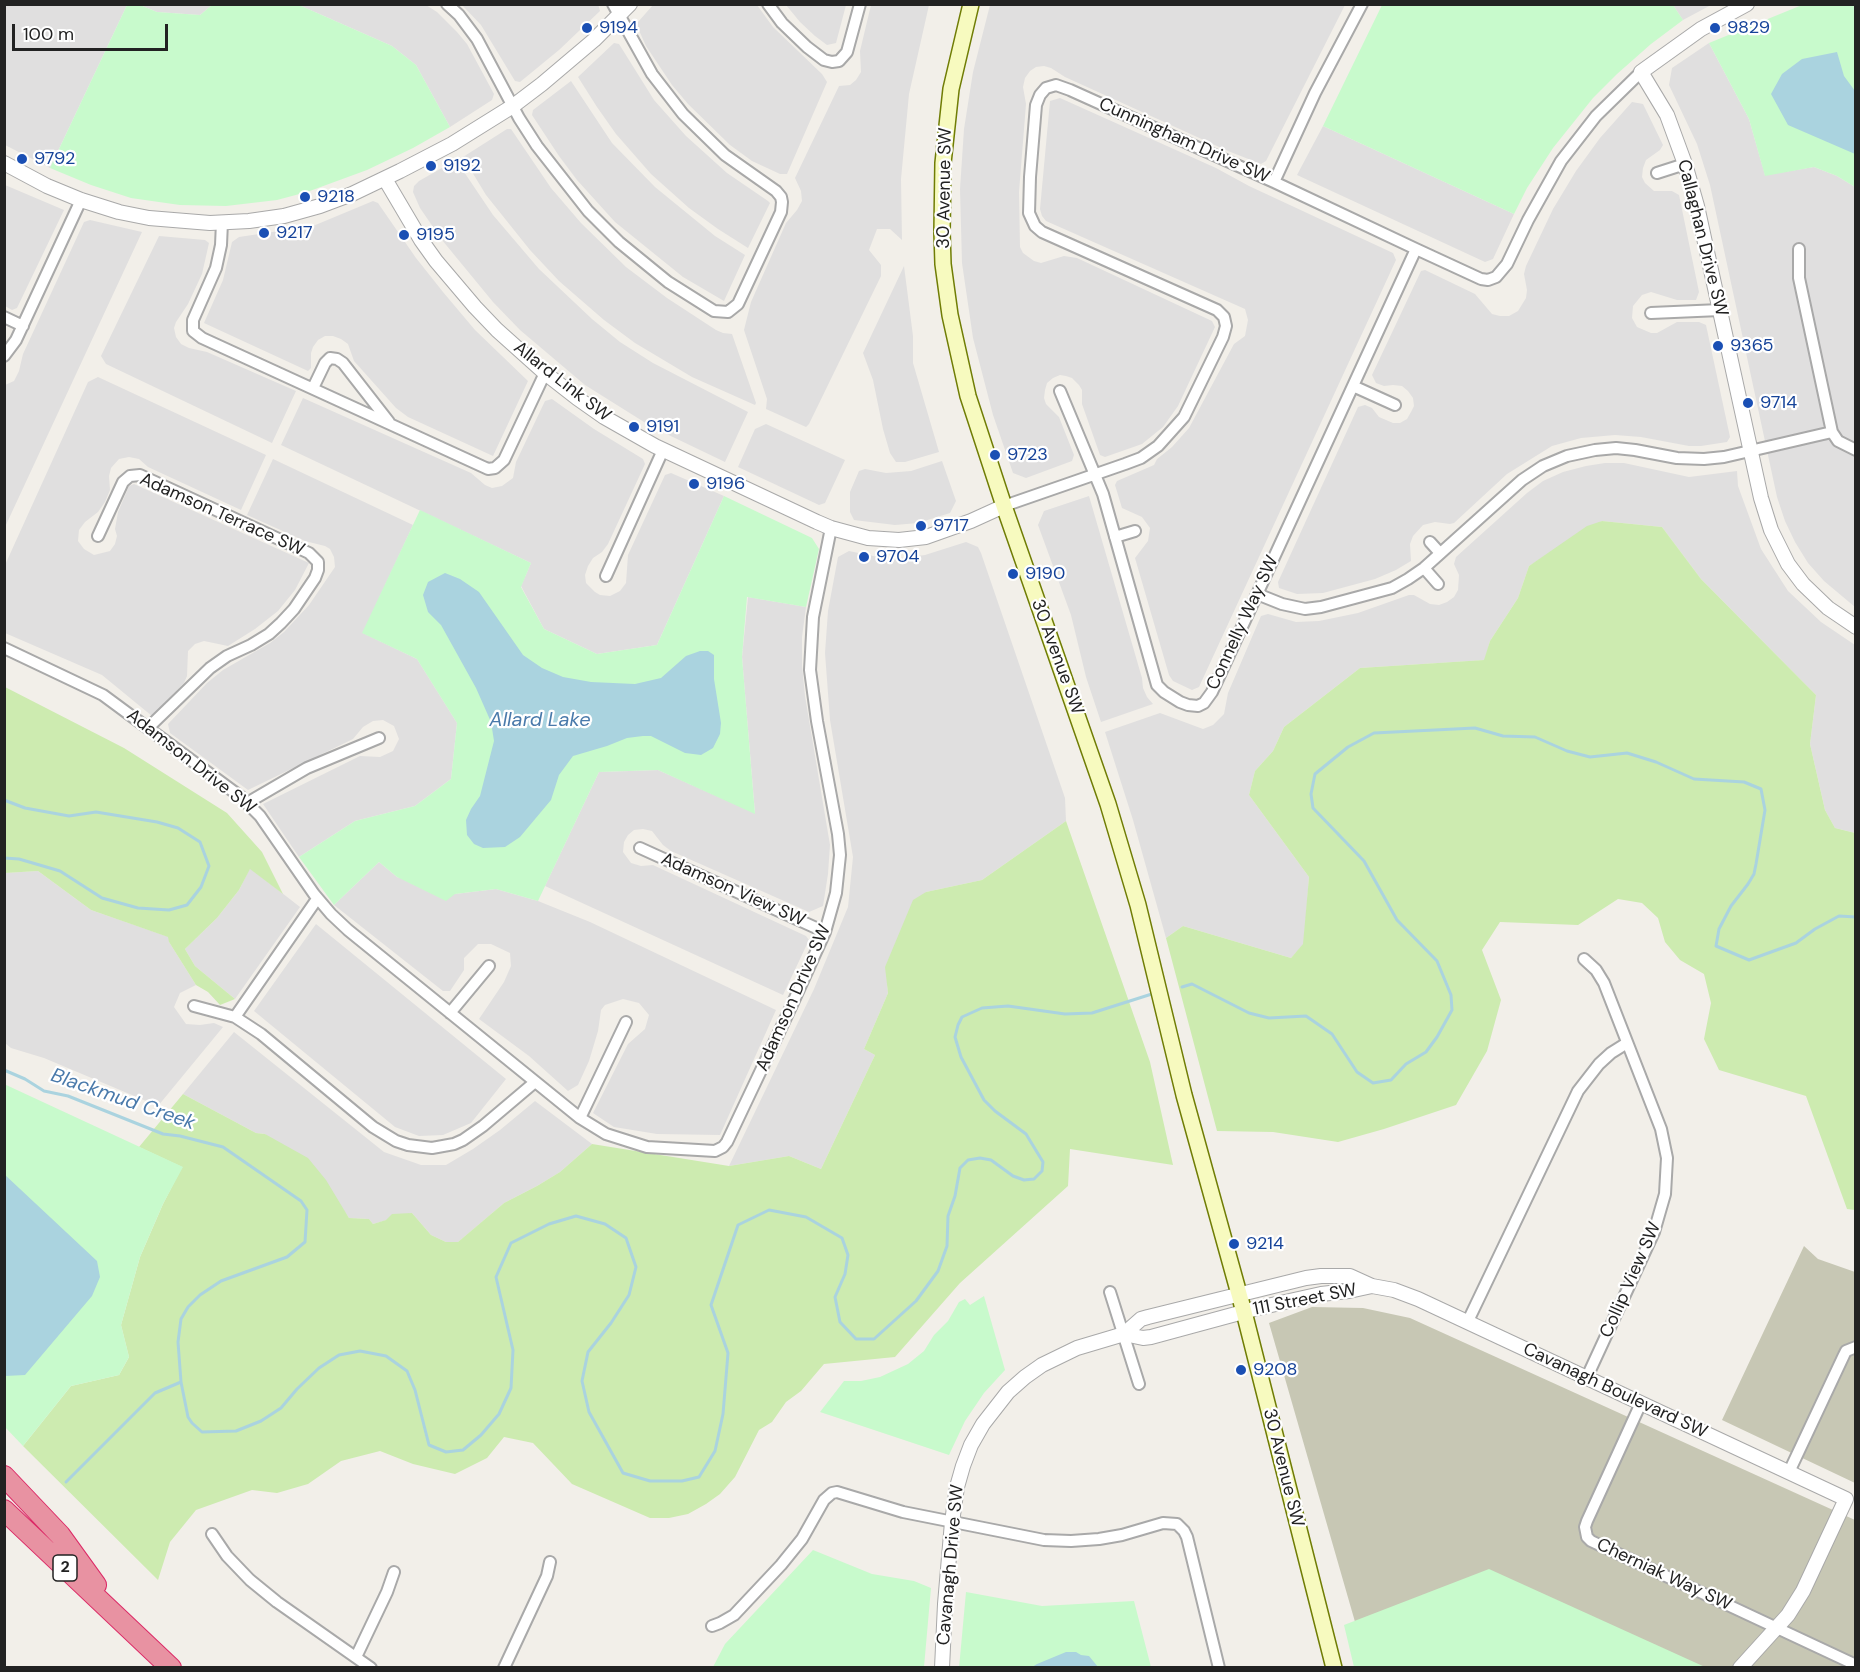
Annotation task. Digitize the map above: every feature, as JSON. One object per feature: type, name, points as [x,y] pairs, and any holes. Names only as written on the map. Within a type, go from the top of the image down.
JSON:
[{"type":"highway","points":[[4,1476],[60,1535],[126,1626]]},
{"type":"highway","name":"2","points":[[4,1510],[171,1668]]},
{"type":"main road","name":"30 Avenue SW","points":[[970,4],[947,114],[941,197],[943,264],[950,315],[968,396],[1108,804],[1150,954],[1325,1668]]},
{"type":"main road","name":"30 Avenue SW","points":[[1239,1313],[1334,1668]]},
{"type":"street","points":[[447,4],[459,15],[477,39],[537,146],[588,211],[619,242],[668,282],[709,308],[724,313],[732,310],[738,304],[781,212],[781,197],[776,191],[725,155],[683,114],[652,74],[616,10]]},
{"type":"street","points":[[4,163],[47,186],[81,200],[119,212],[149,218],[182,222],[222,222],[284,216],[352,194],[452,144],[513,106],[567,64],[616,10],[630,4]]},
{"type":"street","points":[[768,4],[782,23],[801,42],[824,60],[832,62],[839,61],[847,52],[860,4]]},
{"type":"street","points":[[1274,182],[1315,93],[1362,4]]},
{"type":"street","name":"Cunningham Drive SW","points":[[1004,506],[1141,458],[1158,446],[1176,427],[1189,408],[1223,337],[1226,323],[1224,316],[1217,310],[1042,232],[1035,226],[1029,213],[1029,190],[1036,105],[1040,95],[1051,86],[1063,87],[1481,279],[1488,280],[1496,278],[1508,264],[1528,220],[1561,161],[1596,116],[1641,72],[1701,29],[1747,4]]},
{"type":"street","name":"Callaghan Drive SW","points":[[1641,72],[1667,115],[1697,206],[1765,513],[1788,564],[1803,584],[1827,608],[1856,627]]},
{"type":"street","points":[[1657,173],[1685,164]]},
{"type":"street","name":"Allard Link SW","points":[[385,179],[436,261],[475,307],[520,352],[604,417],[663,450],[831,528],[883,540],[913,540],[949,529],[1004,506]]},
{"type":"street","points":[[4,356],[23,326],[81,200]]},
{"type":"street","points":[[222,222],[221,245],[216,268],[193,320],[193,331],[202,338],[485,468],[495,468],[506,457],[545,373]]},
{"type":"street","name":"Connelly Way SW","points":[[1094,474],[1103,494],[1157,685],[1164,693],[1188,705],[1198,706],[1208,698],[1416,249]]},
{"type":"street","points":[[1799,249],[1799,278],[1832,432],[1838,441],[1856,450]]},
{"type":"street","points":[[1651,313],[1720,310]]},
{"type":"street","points":[[4,317],[23,326]]},
{"type":"street","points":[[313,388],[325,363],[330,358],[337,359],[343,363],[391,424]]},
{"type":"street","points":[[1353,386],[1395,405]]},
{"type":"street","points":[[1060,391],[1094,474]]},
{"type":"street","points":[[1257,594],[1291,607],[1305,609],[1321,607],[1392,588],[1424,568],[1522,480],[1543,466],[1567,456],[1616,448],[1677,458],[1704,459],[1724,457],[1832,432]]},
{"type":"street","points":[[606,576],[663,450]]},
{"type":"street","name":"Adamson Terrace SW","points":[[98,536],[123,482],[135,475],[309,553],[318,562],[315,578],[294,609],[281,623],[260,639],[210,668],[149,727]]},
{"type":"street","name":"Adamson Drive SW","points":[[4,648],[103,695],[149,727],[247,803],[270,829],[317,899],[348,930],[580,1118],[606,1134],[647,1147],[715,1151],[723,1147],[786,1018],[825,932],[836,893],[839,875],[839,844],[813,700],[810,655],[813,617],[831,528]]},
{"type":"street","points":[[1115,537],[1135,531]]},
{"type":"street","points":[[1430,542],[1440,554]]},
{"type":"street","points":[[1424,568],[1438,584]]},
{"type":"street","points":[[247,803],[307,768],[379,738]]},
{"type":"street","name":"Adamson View SW","points":[[640,848],[825,932]]},
{"type":"street","points":[[236,1017],[317,899]]},
{"type":"street","name":"Collip View SW","points":[[1584,959],[1596,970],[1604,983],[1665,1143],[1667,1158],[1665,1194],[1654,1232],[1587,1377]]},
{"type":"street","points":[[450,1013],[489,966]]},
{"type":"street","points":[[194,1006],[236,1017],[269,1041],[373,1127],[396,1141],[408,1145],[432,1148],[463,1140],[535,1082]]},
{"type":"street","points":[[580,1118],[626,1022]]},
{"type":"street","points":[[1468,1321],[1578,1090],[1599,1064],[1611,1053],[1628,1043]]},
{"type":"street","name":"111 Street SW","points":[[1235,1296],[1321,1276],[1350,1276],[1372,1286]]},
{"type":"street","name":"Cavanagh Boulevard SW","points":[[1372,1286],[1406,1294],[1468,1321],[1851,1501]]},
{"type":"street","name":"111 Street SW","points":[[1239,1313],[1321,1294],[1372,1286]]},
{"type":"street","points":[[1110,1292],[1139,1384]]},
{"type":"street","name":"Cavanagh Drive SW","points":[[1124,1334],[1141,1319],[1235,1296]]},
{"type":"street","name":"Cavanagh Drive SW","points":[[942,1668],[945,1604],[957,1487],[971,1445],[983,1424],[1008,1392],[1025,1377],[1050,1361],[1093,1342],[1124,1334],[1143,1338],[1151,1337],[1239,1313]]},
{"type":"street","points":[[1789,1472],[1844,1355],[1856,1347]]},
{"type":"street","name":"Cherniak Way SW","points":[[1641,1403],[1587,1521],[1585,1527],[1587,1537],[1591,1541],[1777,1628]]},
{"type":"street","points":[[712,1626],[734,1615],[802,1539],[824,1500],[832,1493],[841,1493],[894,1509],[1031,1538],[1071,1541],[1110,1537],[1162,1523],[1177,1524],[1187,1537],[1219,1668]]},
{"type":"street","points":[[1740,1668],[1788,1615],[1851,1501]]},
{"type":"street","points":[[212,1534],[227,1556],[250,1580],[277,1602],[371,1668]]},
{"type":"street","points":[[504,1668],[547,1576],[549,1563]]},
{"type":"street","points":[[356,1657],[394,1572]]},
{"type":"street","points":[[1777,1628],[1856,1665]]},
{"type":"shaded area","points":[[598,4],[600,11],[559,50],[520,82],[515,81],[481,25],[462,5]]},
{"type":"shaded area","points":[[5,5],[127,5],[50,168],[5,145]]},
{"type":"shaded area","points":[[140,5],[212,5],[200,15],[157,12]]},
{"type":"shaded area","points":[[299,5],[426,5],[437,12],[467,44],[494,94],[492,100],[450,127],[416,65],[392,46]]},
{"type":"shaded area","points":[[653,5],[757,5],[773,27],[822,74],[827,82],[787,174],[780,174],[752,161],[730,145],[672,85],[646,46],[637,26]]},
{"type":"shaded area","points":[[786,5],[846,5],[836,43],[827,45],[815,36]]},
{"type":"shaded area","points":[[871,5],[929,5],[909,94],[901,179],[902,240],[890,229],[877,229],[869,250],[881,265],[881,276],[806,427],[766,409],[767,399],[744,330],[751,302],[786,223],[802,201],[801,191],[795,178],[839,86],[850,85],[861,72],[860,51]]},
{"type":"shaded area","points":[[990,5],[1345,5],[1266,161],[1261,164],[1065,77],[1051,68],[1036,67],[1025,78],[1023,87],[1026,104],[1019,192],[1020,247],[1023,253],[1041,263],[1064,256],[1077,258],[1212,321],[1215,327],[1178,406],[1163,427],[1142,444],[1105,457],[1100,455],[1082,404],[1082,390],[1079,385],[1066,376],[1060,375],[1053,378],[1047,383],[1044,398],[1046,404],[1059,417],[1074,455],[1072,461],[1026,478],[1013,473],[993,415],[973,338],[962,263],[960,189],[964,129],[973,72]]},
{"type":"shaded area","points":[[1673,5],[1711,5],[1683,20]]},
{"type":"shaded area","points":[[614,43],[619,44],[654,100],[686,136],[727,173],[770,203],[748,248],[689,208],[651,174],[616,134],[597,107],[578,77]]},
{"type":"shaded area","points":[[1709,43],[1749,119],[1765,175],[1814,167],[1837,176],[1855,187],[1855,607],[1824,581],[1808,563],[1785,521],[1777,497],[1710,185],[1697,144],[1669,85],[1672,68]]},
{"type":"shaded area","points":[[571,81],[612,143],[655,187],[715,236],[745,255],[724,301],[683,277],[615,222],[577,180],[559,156],[532,115],[533,110]]},
{"type":"shaded area","points":[[1060,98],[1216,168],[1249,186],[1393,253],[1396,260],[1199,687],[1192,690],[1173,681],[1169,675],[1135,558],[1148,541],[1150,528],[1142,517],[1122,508],[1115,485],[1117,481],[1154,465],[1157,459],[1172,447],[1189,428],[1234,344],[1245,336],[1248,320],[1245,309],[1046,221],[1040,209],[1050,101]]},
{"type":"shaded area","points":[[1632,102],[1643,104],[1663,145],[1646,160],[1642,177],[1654,191],[1672,191],[1679,195],[1699,292],[1696,300],[1677,300],[1651,292],[1642,295],[1633,306],[1632,318],[1637,327],[1651,333],[1657,333],[1677,322],[1699,322],[1706,325],[1730,437],[1727,442],[1689,446],[1641,437],[1615,435],[1581,438],[1552,446],[1507,474],[1454,523],[1435,522],[1423,525],[1413,536],[1410,544],[1411,561],[1396,570],[1375,579],[1323,593],[1297,594],[1279,588],[1278,582],[1358,407],[1365,405],[1372,408],[1379,417],[1393,423],[1400,423],[1407,419],[1414,406],[1413,398],[1402,386],[1384,386],[1376,383],[1372,375],[1421,271],[1425,270],[1475,294],[1492,314],[1509,316],[1518,311],[1526,298],[1524,274],[1526,266],[1553,209],[1600,138]]},
{"type":"shaded area","points":[[1323,126],[1514,214],[1493,259],[1485,262],[1297,175]]},
{"type":"shaded area","points":[[507,129],[511,129],[551,188],[581,223],[626,267],[667,298],[716,330],[732,334],[755,405],[692,377],[635,343],[559,281],[530,250],[486,195],[463,157]]},
{"type":"shaded area","points":[[456,160],[493,215],[539,269],[592,319],[620,342],[653,363],[748,412],[725,462],[652,427],[585,385],[520,330],[493,302],[442,240],[420,208],[413,192],[414,186],[419,181]]},
{"type":"shaded area","points":[[5,185],[64,210],[17,308],[12,310],[5,306]]},
{"type":"shaded area","points":[[373,201],[378,203],[416,258],[475,330],[528,381],[493,456],[408,417],[396,408],[354,361],[348,344],[341,339],[325,336],[318,340],[311,353],[311,368],[308,371],[204,323],[223,280],[232,242],[239,237],[313,226]]},
{"type":"shaded area","points":[[90,220],[142,232],[5,527],[5,385],[14,381],[23,354],[84,222]]},
{"type":"shaded area","points":[[159,236],[205,240],[209,243],[202,274],[174,328],[181,344],[207,352],[296,391],[272,443],[106,364],[101,356]]},
{"type":"shaded area","points":[[904,266],[913,336],[913,363],[939,452],[905,462],[896,462],[890,453],[873,380],[863,353]]},
{"type":"shaded area","points":[[98,377],[266,455],[241,510],[148,467],[139,459],[129,457],[119,459],[111,468],[110,490],[105,502],[79,530],[78,541],[84,549],[94,555],[110,551],[117,536],[115,529],[118,512],[129,486],[134,484],[309,563],[295,590],[278,611],[255,629],[228,646],[204,641],[195,644],[188,651],[187,676],[184,683],[152,716],[102,675],[5,633],[5,565],[88,382]]},
{"type":"shaded area","points":[[303,398],[471,473],[492,488],[502,486],[513,478],[516,462],[545,401],[552,399],[594,429],[643,459],[645,464],[608,544],[593,558],[585,575],[586,583],[600,595],[610,596],[620,591],[626,583],[628,555],[665,475],[671,473],[724,496],[657,645],[597,654],[544,629],[521,586],[531,563],[281,445]]},
{"type":"shaded area","points":[[766,424],[845,460],[825,503],[819,505],[738,467],[755,429]]},
{"type":"shaded area","points":[[273,459],[413,525],[363,633],[417,659],[457,723],[451,779],[415,806],[355,821],[299,857],[263,804],[360,756],[380,757],[393,751],[399,739],[394,726],[383,720],[373,721],[363,727],[353,739],[248,790],[170,733],[168,724],[207,683],[223,670],[270,643],[284,632],[309,605],[335,567],[334,557],[330,549],[325,546],[305,541],[247,515]]},
{"type":"shaded area","points":[[942,461],[956,501],[950,513],[918,523],[895,525],[854,520],[850,512],[850,492],[859,471],[865,469],[886,473],[911,471]]},
{"type":"shaded area","points":[[1605,463],[1624,463],[1689,477],[1737,471],[1738,486],[1761,549],[1788,591],[1821,622],[1855,645],[1855,833],[1835,828],[1825,810],[1810,744],[1816,695],[1701,579],[1662,527],[1602,521],[1529,566],[1518,598],[1490,641],[1485,660],[1360,668],[1284,727],[1273,751],[1255,771],[1249,795],[1309,877],[1304,944],[1291,958],[1183,926],[1166,938],[1133,820],[1105,732],[1160,713],[1203,729],[1213,725],[1224,714],[1228,693],[1261,616],[1268,614],[1296,622],[1319,621],[1358,613],[1409,595],[1414,595],[1430,604],[1439,605],[1447,602],[1458,590],[1459,575],[1454,564],[1456,557],[1527,493],[1543,481],[1563,472]]},
{"type":"shaded area","points":[[1089,496],[1143,688],[1153,704],[1101,722],[1086,677],[1071,615],[1038,525],[1044,511]]},
{"type":"shaded area","points":[[966,542],[978,547],[981,553],[1065,798],[1066,821],[982,880],[926,892],[886,967],[888,993],[864,1049],[875,1055],[821,1169],[789,1156],[729,1166],[814,989],[848,907],[853,857],[830,720],[825,653],[828,611],[838,557],[849,551],[878,557],[901,558],[925,555]]},
{"type":"shaded area","points":[[748,597],[806,607],[802,637],[805,696],[830,845],[823,906],[809,912],[671,851],[652,831],[634,830],[624,842],[623,852],[631,863],[641,866],[653,865],[806,936],[809,940],[783,995],[545,886],[599,772],[658,770],[755,813],[742,657]]},
{"type":"shaded area","points":[[379,862],[397,877],[455,894],[496,889],[538,901],[590,922],[776,1010],[720,1135],[657,1134],[614,1127],[593,1113],[628,1044],[645,1029],[649,1015],[639,1003],[623,999],[605,1005],[601,1010],[598,1031],[589,1061],[578,1085],[568,1091],[529,1056],[479,1019],[504,982],[511,966],[510,953],[491,944],[478,944],[464,958],[464,970],[450,991],[443,991],[334,905]]},
{"type":"shaded area","points":[[250,868],[300,907],[235,999],[195,966],[185,949],[217,918],[239,890]]},
{"type":"shaded area","points":[[38,871],[91,910],[169,937],[169,942],[196,985],[180,993],[174,1007],[186,1024],[214,1023],[223,1027],[158,1106],[44,1058],[11,1048],[5,1043],[4,873]]},
{"type":"shaded area","points":[[316,924],[506,1079],[471,1123],[443,1135],[419,1136],[395,1127],[254,1011]]},
{"type":"shaded area","points":[[234,1032],[384,1152],[421,1165],[446,1165],[500,1130],[535,1101],[592,1144],[560,1172],[504,1203],[457,1243],[446,1242],[431,1235],[412,1213],[373,1224],[369,1219],[349,1218],[338,1202],[265,1134],[256,1133],[183,1094]]},
{"type":"shaded area","points":[[1804,1246],[1818,1259],[1855,1272],[1855,1483],[1722,1420]]},
{"type":"shaded area","points":[[1312,1307],[1363,1308],[1410,1318],[1855,1520],[1855,1667],[1368,1667],[1269,1323]]},
{"type":"green space","points":[[127,5],[140,5],[157,12],[200,15],[212,5],[299,5],[392,46],[416,65],[450,127],[367,170],[307,192],[277,200],[226,206],[180,205],[131,198],[91,185],[50,168]]},
{"type":"green space","points":[[1382,5],[1673,5],[1683,20],[1651,44],[1593,98],[1553,148],[1527,188],[1514,214],[1323,126]]},
{"type":"green space","points":[[1802,5],[1854,5],[1856,7],[1855,187],[1837,176],[1814,167],[1765,176],[1749,119],[1709,43]]},
{"type":"green space","points":[[724,496],[812,538],[819,549],[806,607],[747,597],[742,657],[755,814],[658,770],[599,772],[538,901],[496,889],[455,894],[446,901],[397,877],[379,862],[334,905],[299,857],[355,821],[415,806],[451,779],[457,723],[417,659],[362,633],[420,510],[531,563],[521,587],[544,629],[597,654],[657,645]]},
{"type":"green space","points":[[1602,521],[1662,527],[1701,579],[1816,695],[1810,744],[1825,810],[1835,828],[1855,833],[1855,1210],[1847,1209],[1806,1096],[1719,1070],[1704,1039],[1711,1003],[1704,974],[1680,960],[1665,942],[1658,918],[1642,903],[1618,899],[1578,925],[1500,922],[1482,950],[1501,1000],[1487,1051],[1456,1105],[1338,1142],[1273,1132],[1217,1131],[1166,938],[1183,926],[1291,958],[1303,944],[1309,877],[1249,795],[1255,771],[1273,751],[1284,727],[1360,668],[1484,660],[1490,641],[1518,598],[1529,566],[1587,526]]},
{"type":"green space","points":[[5,687],[124,748],[227,813],[262,852],[283,894],[250,869],[239,890],[217,918],[185,949],[195,966],[235,999],[220,1005],[208,992],[196,985],[168,937],[91,910],[38,871],[5,873]]},
{"type":"green space","points":[[1066,821],[1150,1062],[1173,1165],[1070,1149],[1068,1186],[960,1283],[895,1357],[824,1364],[801,1391],[786,1402],[772,1422],[759,1430],[735,1477],[720,1494],[706,1504],[688,1514],[669,1518],[650,1518],[572,1484],[533,1443],[504,1437],[487,1458],[455,1474],[413,1464],[380,1451],[341,1461],[308,1484],[277,1493],[252,1490],[196,1510],[170,1542],[158,1580],[23,1446],[71,1386],[119,1375],[129,1357],[121,1325],[140,1257],[182,1167],[139,1147],[183,1094],[308,1158],[326,1180],[349,1218],[369,1219],[373,1224],[386,1220],[392,1214],[412,1213],[431,1235],[446,1242],[458,1242],[504,1203],[560,1172],[592,1144],[729,1166],[789,1156],[821,1169],[875,1055],[864,1049],[888,993],[885,967],[913,900],[926,892],[982,880]]},
{"type":"green space","points":[[4,1084],[183,1167],[163,1204],[140,1257],[121,1325],[129,1357],[119,1375],[71,1386],[23,1446],[4,1426]]},
{"type":"green space","points":[[984,1296],[1005,1370],[984,1393],[965,1421],[949,1455],[820,1412],[844,1381],[861,1381],[880,1377],[908,1364],[924,1351],[934,1335],[948,1321],[959,1302],[965,1299],[970,1305]]},
{"type":"green space","points":[[813,1550],[872,1574],[914,1581],[931,1588],[924,1667],[713,1667],[725,1644]]},
{"type":"green space","points":[[1489,1569],[1705,1667],[1354,1667],[1344,1625]]},
{"type":"green space","points":[[966,1592],[1042,1606],[1134,1601],[1151,1667],[959,1668]]},
{"type":"water","points":[[1837,52],[1844,76],[1855,91],[1855,154],[1788,125],[1771,94],[1782,74],[1802,59]]},
{"type":"water","name":"Allard Lake","points":[[445,573],[460,579],[479,592],[523,655],[542,668],[563,677],[591,682],[635,684],[661,678],[686,656],[708,651],[714,655],[714,679],[721,723],[720,734],[713,748],[701,755],[685,753],[651,736],[643,736],[627,738],[573,756],[559,775],[551,800],[520,837],[505,847],[483,848],[474,844],[467,835],[466,820],[480,796],[494,741],[491,722],[476,688],[441,625],[428,612],[423,595],[428,582]]},
{"type":"water","points":[[4,1174],[97,1261],[100,1277],[92,1296],[25,1375],[5,1376]]},
{"type":"water","points":[[1066,1652],[1089,1656],[1098,1667],[1032,1667],[1037,1664]]},
{"type":"waterway","name":"Blackmud Creek","points":[[1182,987],[1192,984],[1249,1013],[1269,1018],[1306,1016],[1332,1034],[1357,1072],[1373,1083],[1391,1080],[1406,1064],[1426,1052],[1452,1010],[1451,995],[1437,961],[1397,920],[1364,861],[1313,808],[1311,794],[1315,774],[1348,747],[1374,733],[1475,728],[1503,736],[1535,737],[1567,751],[1590,757],[1627,753],[1656,762],[1694,779],[1744,782],[1761,789],[1765,810],[1756,864],[1754,874],[1731,906],[1719,929],[1716,946],[1749,960],[1796,943],[1839,916],[1856,917]]},
{"type":"waterway","name":"Blackmud Creek","points":[[4,800],[25,808],[69,816],[96,812],[157,822],[178,828],[200,842],[209,866],[201,887],[187,905],[169,910],[138,908],[102,898],[60,871],[19,859],[4,858]]},
{"type":"waterway","name":"Blackmud Creek","points":[[4,1070],[44,1091],[68,1096],[163,1134],[223,1147],[301,1201],[307,1210],[305,1242],[287,1257],[221,1281],[200,1295],[188,1307],[181,1319],[178,1342],[181,1382],[188,1417],[202,1432],[236,1431],[261,1421],[281,1408],[319,1368],[339,1355],[360,1351],[386,1356],[407,1371],[415,1390],[429,1445],[446,1452],[463,1450],[481,1435],[499,1414],[511,1388],[513,1350],[496,1277],[511,1243],[549,1224],[576,1216],[605,1224],[626,1238],[636,1267],[629,1295],[588,1352],[582,1381],[589,1412],[623,1473],[650,1481],[682,1481],[699,1477],[715,1451],[723,1414],[728,1353],[711,1305],[738,1225],[769,1210],[806,1217],[842,1238],[848,1255],[845,1274],[835,1297],[840,1322],[856,1339],[874,1339],[916,1301],[938,1271],[947,1246],[948,1216],[955,1196],[960,1168],[968,1160],[980,1158],[991,1160],[1013,1176],[1024,1180],[1034,1179],[1042,1171],[1043,1162],[1026,1134],[984,1100],[961,1057],[955,1037],[962,1017],[982,1008],[1008,1006],[1065,1014],[1092,1013],[1155,993]]},
{"type":"waterway","points":[[66,1482],[155,1393],[181,1382]]},
{"type":"place","name":"9194","points":[[587,28]]},
{"type":"place","name":"9829","points":[[1715,28]]},
{"type":"place","name":"9792","points":[[22,159]]},
{"type":"place","name":"9192","points":[[431,166]]},
{"type":"place","name":"9218","points":[[305,197]]},
{"type":"place","name":"9217","points":[[264,233]]},
{"type":"place","name":"9195","points":[[404,235]]},
{"type":"place","name":"9365","points":[[1718,346]]},
{"type":"place","name":"9714","points":[[1748,403]]},
{"type":"place","name":"9191","points":[[634,427]]},
{"type":"place","name":"9723","points":[[995,455]]},
{"type":"place","name":"9196","points":[[694,484]]},
{"type":"place","name":"9717","points":[[921,526]]},
{"type":"place","name":"9704","points":[[864,557]]},
{"type":"place","name":"9190","points":[[1013,574]]},
{"type":"place","name":"9214","points":[[1234,1244]]},
{"type":"place","name":"9208","points":[[1241,1370]]}]
